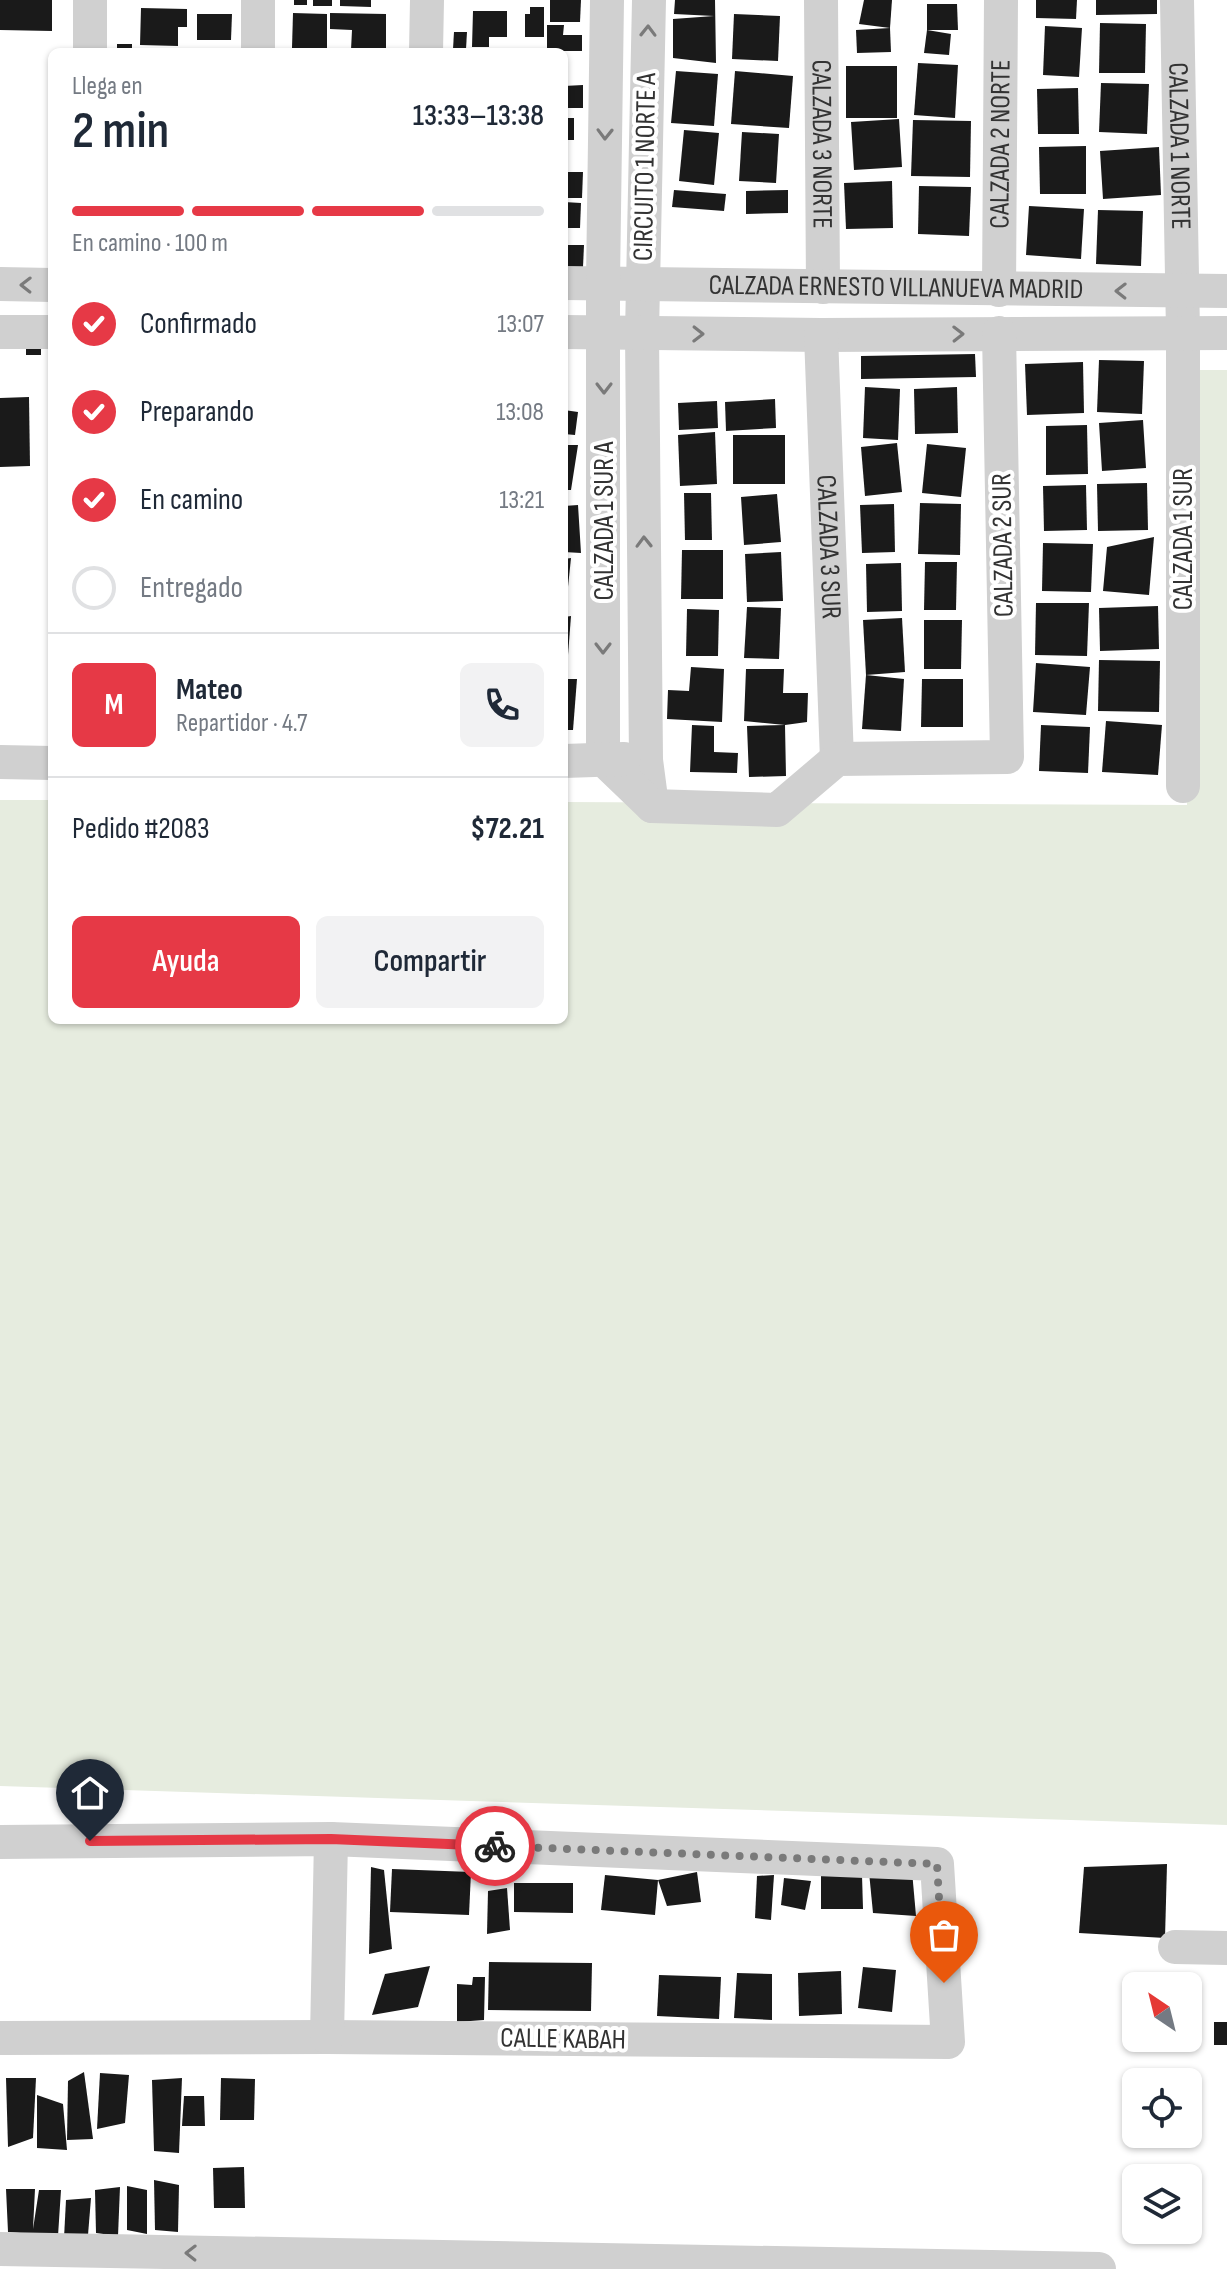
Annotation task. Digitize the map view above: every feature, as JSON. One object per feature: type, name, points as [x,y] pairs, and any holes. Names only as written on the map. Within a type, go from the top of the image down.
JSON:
[{"type":"street","points":[[90,0],[90,48]]},
{"type":"street","points":[[258,0],[258,48]]},
{"type":"street","points":[[426,48],[427,0]]},
{"type":"street","name":"CIRCUITO 1 NORTE A","points":[[603,282],[607,0]]},
{"type":"street","name":"CIRCUITO 1 NORTE A","points":[[642,333],[649,0]]},
{"type":"street","name":"CALZADA 3 NORTE","points":[[821,0],[823,287]]},
{"type":"street","name":"CALZADA 2 NORTE","points":[[999,290],[1001,0]]},
{"type":"street","name":"CALZADA 1 NORTE","points":[[1177,0],[1181,292]]},
{"type":"street","name":"CALZADA 1 SUR A","points":[[603,282],[603,759]]},
{"type":"street","name":"CALZADA ERNESTO VILLANUEVA MADRID","points":[[568,283],[1227,291]]},
{"type":"street","points":[[0,284],[48,285]]},
{"type":"street","name":"CALZADA 1 SUR","points":[[1181,292],[1183,786]]},
{"type":"street","points":[[0,332],[48,332]]},
{"type":"street","name":"CALZADA ERNESTO VILLANUEVA MADRID","points":[[568,332],[821,335],[1227,333]]},
{"type":"street","name":"CALZADA 1 SUR A","points":[[642,333],[646,760],[652,806]]},
{"type":"street","name":"CALZADA 2 SUR","points":[[837,759],[1007,757],[999,333]]},
{"type":"street","name":"CALZADA 3 SUR","points":[[821,335],[837,759]]},
{"type":"street","points":[[603,759],[652,806],[777,810],[837,759]]},
{"type":"street","points":[[568,761],[646,760]]},
{"type":"street","points":[[0,762],[48,763]]},
{"type":"street","points":[[0,1842],[331,1839],[327,2037]]},
{"type":"street","name":"CALLE KABAH","points":[[0,2038],[948,2042],[937,1864],[331,1839]]},
{"type":"street","points":[[1175,1947],[1227,1948]]},
{"type":"street","points":[[0,2249],[269,2262],[1099,2269]]},
{"type":"shaded area","points":[[1190,370],[1227,370],[1227,1825],[0,1786],[0,800],[48,800],[48,1024],[568,1024],[568,802],[1187,805]]},
{"type":"building","points":[[0,0],[52,0],[52,31],[0,30]]},
{"type":"building","points":[[294,0],[307,0],[307,5],[294,5]]},
{"type":"building","points":[[313,0],[332,0],[332,6],[313,6]]},
{"type":"building","points":[[340,0],[371,0],[371,7],[340,6]]},
{"type":"building","points":[[550,0],[581,0],[580,22],[550,22]]},
{"type":"building","points":[[675,0],[715,0],[716,63],[673,58],[673,19],[714,16],[674,14]]},
{"type":"building","points":[[864,0],[892,0],[890,28],[859,24]]},
{"type":"building","points":[[1036,0],[1077,0],[1076,19],[1036,18]]},
{"type":"building","points":[[1096,0],[1157,0],[1157,14],[1096,15]]},
{"type":"building","points":[[927,4],[957,4],[958,30],[927,30]]},
{"type":"building","points":[[530,7],[544,7],[544,37],[525,37],[525,14],[530,14]]},
{"type":"building","points":[[141,8],[187,9],[187,27],[178,27],[178,46],[140,45]]},
{"type":"building","points":[[473,11],[507,11],[507,37],[489,37],[489,47],[472,47]]},
{"type":"building","points":[[293,13],[327,14],[327,48],[292,48]]},
{"type":"building","points":[[330,13],[386,14],[386,48],[351,48],[352,30],[330,29]]},
{"type":"building","points":[[197,14],[232,14],[231,40],[197,40]]},
{"type":"building","points":[[734,14],[780,16],[778,61],[732,59]]},
{"type":"building","points":[[1100,23],[1146,24],[1145,73],[1099,73]]},
{"type":"building","points":[[547,25],[564,25],[563,35],[582,35],[582,51],[547,48]]},
{"type":"building","points":[[1045,26],[1082,28],[1079,77],[1043,75]]},
{"type":"building","points":[[890,28],[891,52],[857,53],[856,30]]},
{"type":"building","points":[[927,30],[951,34],[949,55],[924,53]]},
{"type":"building","points":[[454,32],[467,32],[466,48],[453,48]]},
{"type":"building","points":[[117,44],[132,44],[132,48],[117,48]]},
{"type":"building","points":[[918,63],[958,65],[955,118],[914,115]]},
{"type":"building","points":[[846,66],[897,66],[897,118],[846,118]]},
{"type":"building","points":[[676,71],[718,74],[714,126],[671,123]]},
{"type":"building","points":[[735,71],[793,76],[789,128],[731,124]]},
{"type":"building","points":[[1101,83],[1149,84],[1147,134],[1099,132]]},
{"type":"building","points":[[583,85],[583,108],[568,108],[568,86]]},
{"type":"building","points":[[1078,88],[1079,134],[1038,134],[1037,89]]},
{"type":"building","points":[[568,118],[574,118],[574,140],[568,140]]},
{"type":"building","points":[[899,119],[902,167],[854,170],[851,122]]},
{"type":"building","points":[[913,120],[971,121],[970,177],[911,176]]},
{"type":"building","points":[[684,130],[719,133],[714,185],[679,181]]},
{"type":"building","points":[[742,132],[779,134],[776,183],[739,181]]},
{"type":"building","points":[[1086,146],[1086,194],[1040,194],[1039,147]]},
{"type":"building","points":[[1159,147],[1161,195],[1103,199],[1100,151]]},
{"type":"building","points":[[568,172],[583,172],[582,198],[568,198]]},
{"type":"building","points":[[892,181],[893,228],[846,229],[844,183]]},
{"type":"building","points":[[919,186],[971,187],[969,236],[918,234]]},
{"type":"building","points":[[674,190],[726,194],[724,211],[672,207]]},
{"type":"building","points":[[788,190],[788,213],[746,214],[746,191]]},
{"type":"building","points":[[568,202],[581,203],[580,228],[568,228]]},
{"type":"building","points":[[1029,206],[1084,209],[1081,259],[1026,255]]},
{"type":"building","points":[[1098,210],[1143,211],[1141,266],[1096,264]]},
{"type":"building","points":[[568,245],[584,245],[583,267],[568,267]]},
{"type":"building","points":[[26,345],[41,345],[41,355],[26,355]]},
{"type":"building","points":[[975,354],[976,377],[861,379],[861,356]]},
{"type":"building","points":[[1099,360],[1144,361],[1142,414],[1097,412]]},
{"type":"building","points":[[1083,362],[1084,413],[1027,415],[1025,364]]},
{"type":"building","points":[[865,387],[900,389],[898,440],[863,438]]},
{"type":"building","points":[[957,387],[958,433],[915,434],[914,389]]},
{"type":"building","points":[[29,397],[30,466],[0,467],[0,398]]},
{"type":"building","points":[[775,399],[776,428],[726,431],[725,402]]},
{"type":"building","points":[[717,401],[718,428],[679,430],[678,403]]},
{"type":"building","points":[[568,411],[578,412],[575,435],[568,434]]},
{"type":"building","points":[[1143,420],[1146,468],[1102,471],[1099,423]]},
{"type":"building","points":[[1087,425],[1088,474],[1046,475],[1046,426]]},
{"type":"building","points":[[715,432],[717,484],[680,486],[678,435]]},
{"type":"building","points":[[733,435],[785,435],[785,484],[733,484]]},
{"type":"building","points":[[897,443],[902,492],[865,496],[861,447]]},
{"type":"building","points":[[927,444],[966,448],[961,497],[922,493]]},
{"type":"building","points":[[568,445],[578,445],[571,490],[568,490]]},
{"type":"building","points":[[1147,483],[1148,530],[1098,531],[1097,484]]},
{"type":"building","points":[[1086,485],[1087,530],[1044,531],[1043,486]]},
{"type":"building","points":[[684,493],[711,493],[712,540],[685,540]]},
{"type":"building","points":[[777,494],[781,542],[744,545],[741,497]]},
{"type":"building","points":[[920,503],[961,504],[960,555],[918,554]]},
{"type":"building","points":[[894,504],[895,552],[862,553],[860,505]]},
{"type":"building","points":[[578,505],[581,553],[568,552],[568,506]]},
{"type":"building","points":[[1154,537],[1149,595],[1103,591],[1107,547]]},
{"type":"building","points":[[1043,543],[1093,544],[1091,592],[1042,591]]},
{"type":"building","points":[[682,550],[723,550],[723,599],[681,599]]},
{"type":"building","points":[[781,552],[783,601],[747,602],[745,554]]},
{"type":"building","points":[[568,558],[571,558],[568,587]]},
{"type":"building","points":[[925,562],[957,562],[956,610],[924,610]]},
{"type":"building","points":[[901,563],[902,611],[867,612],[866,564]]},
{"type":"building","points":[[1036,603],[1089,603],[1087,656],[1035,655]]},
{"type":"building","points":[[1158,606],[1159,649],[1100,651],[1099,608]]},
{"type":"building","points":[[747,607],[781,608],[779,659],[744,658]]},
{"type":"building","points":[[687,609],[719,610],[718,656],[686,656]]},
{"type":"building","points":[[568,616],[571,616],[568,655]]},
{"type":"building","points":[[902,618],[905,672],[866,675],[863,620]]},
{"type":"building","points":[[924,620],[962,620],[961,669],[924,669]]},
{"type":"building","points":[[1099,660],[1160,661],[1159,712],[1098,711]]},
{"type":"building","points":[[1036,663],[1090,667],[1086,715],[1033,712]]},
{"type":"building","points":[[691,667],[724,669],[722,722],[667,719],[668,690],[689,691]]},
{"type":"building","points":[[746,669],[784,669],[783,693],[808,693],[807,722],[785,725],[744,721]]},
{"type":"building","points":[[866,675],[904,679],[901,731],[862,729]]},
{"type":"building","points":[[568,679],[577,679],[573,730],[568,730]]},
{"type":"building","points":[[922,679],[963,679],[963,727],[921,727]]},
{"type":"building","points":[[1106,721],[1162,725],[1158,775],[1102,772]]},
{"type":"building","points":[[692,725],[714,726],[714,752],[738,753],[737,773],[690,772]]},
{"type":"building","points":[[785,725],[786,776],[749,777],[747,726]]},
{"type":"building","points":[[1041,725],[1090,727],[1088,773],[1039,771]]},
{"type":"building","points":[[1167,1864],[1165,1938],[1079,1933],[1084,1867]]},
{"type":"building","points":[[371,1867],[384,1870],[392,1949],[369,1954]]},
{"type":"building","points":[[392,1869],[471,1872],[469,1915],[390,1912]]},
{"type":"building","points":[[912,1871],[916,1916],[873,1913],[869,1872]]},
{"type":"building","points":[[697,1872],[701,1902],[667,1906],[658,1880]]},
{"type":"building","points":[[821,1874],[862,1875],[863,1909],[821,1909]]},
{"type":"building","points":[[605,1875],[658,1880],[655,1915],[601,1910]]},
{"type":"building","points":[[774,1875],[771,1920],[755,1918],[757,1876]]},
{"type":"building","points":[[784,1878],[811,1881],[805,1910],[781,1905]]},
{"type":"building","points":[[514,1883],[573,1883],[573,1913],[514,1912]]},
{"type":"building","points":[[507,1888],[510,1930],[487,1934],[488,1891]]},
{"type":"building","points":[[489,1962],[592,1963],[591,2011],[488,2010]]},
{"type":"building","points":[[430,1966],[418,2007],[372,2015],[385,1974]]},
{"type":"building","points":[[863,1967],[896,1970],[892,2012],[858,2008]]},
{"type":"building","points":[[841,1971],[842,2014],[799,2016],[798,1973]]},
{"type":"building","points":[[737,1973],[772,1974],[772,2020],[734,2018]]},
{"type":"building","points":[[659,1975],[721,1977],[719,2019],[657,2016]]},
{"type":"building","points":[[473,1977],[485,1977],[484,2020],[457,2022],[457,1984],[472,1985]]},
{"type":"building","points":[[1214,2022],[1227,2022],[1227,2045],[1214,2045]]},
{"type":"building","points":[[84,2072],[93,2139],[67,2140],[68,2081]]},
{"type":"building","points":[[100,2073],[129,2075],[125,2123],[97,2129]]},
{"type":"building","points":[[6,2078],[36,2078],[33,2138],[8,2147]]},
{"type":"building","points":[[182,2078],[179,2153],[154,2151],[152,2080]]},
{"type":"building","points":[[221,2078],[255,2079],[254,2120],[220,2120]]},
{"type":"building","points":[[37,2095],[63,2104],[67,2150],[37,2148]]},
{"type":"building","points":[[184,2096],[204,2096],[205,2126],[182,2126]]},
{"type":"building","points":[[244,2167],[245,2208],[214,2208],[213,2168]]},
{"type":"building","points":[[154,2180],[179,2185],[178,2232],[155,2230]]},
{"type":"building","points":[[127,2186],[147,2190],[147,2234],[127,2230]]},
{"type":"building","points":[[120,2187],[118,2236],[96,2233],[95,2190]]},
{"type":"building","points":[[6,2189],[35,2189],[33,2229],[39,2190],[61,2190],[58,2236],[8,2232]]},
{"type":"building","points":[[91,2198],[88,2235],[64,2238],[66,2200]]},
{"type":"way so far","points":[[495,1846],[937,1864],[944,1983]]},
{"type":"route","points":[[90,1841],[331,1839],[495,1846]]}]
